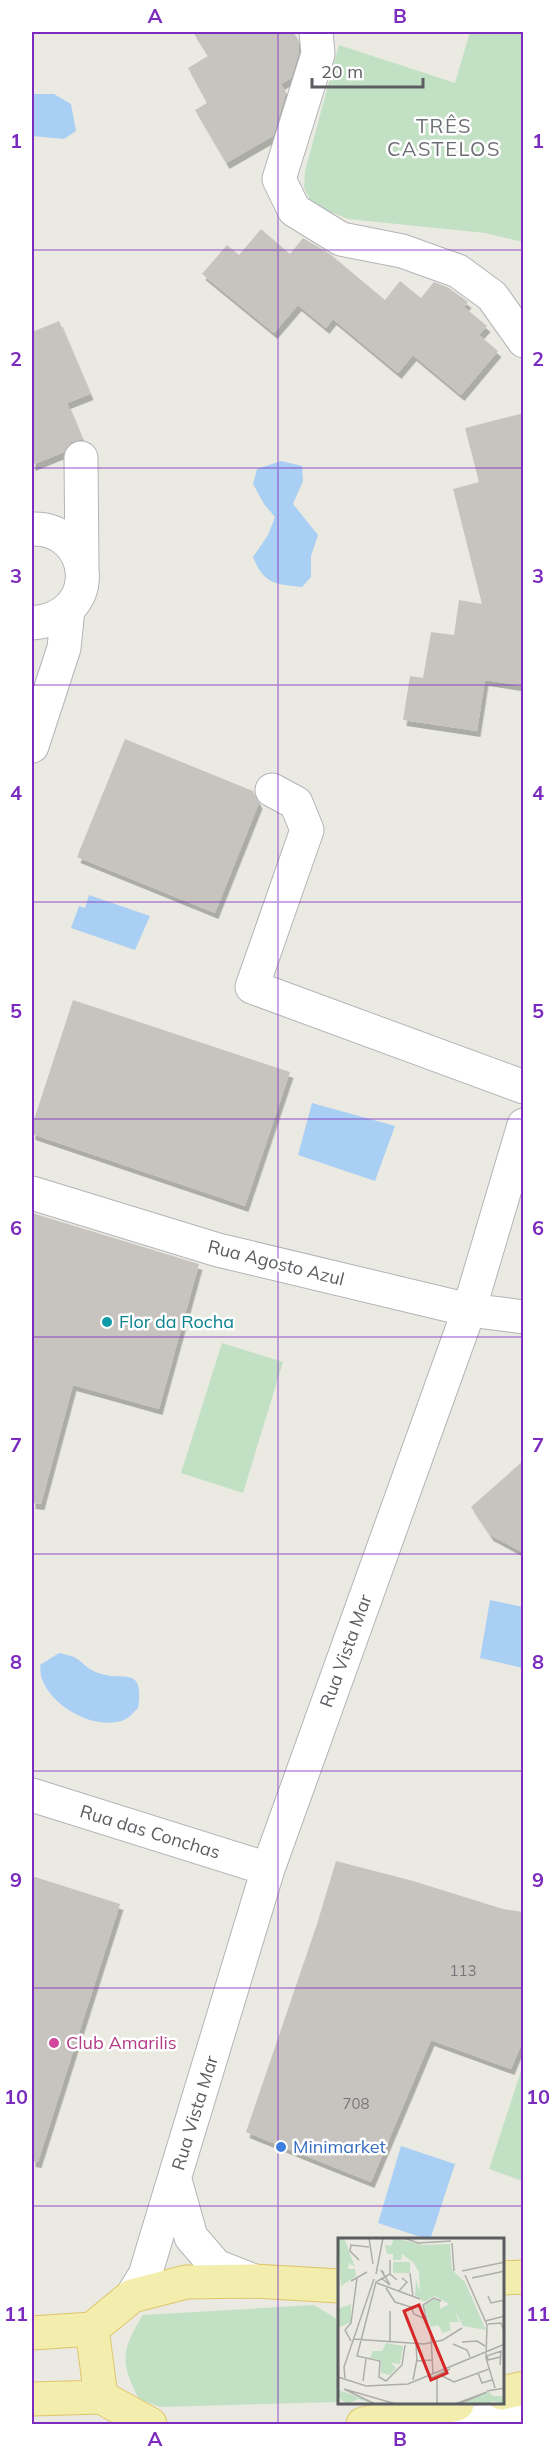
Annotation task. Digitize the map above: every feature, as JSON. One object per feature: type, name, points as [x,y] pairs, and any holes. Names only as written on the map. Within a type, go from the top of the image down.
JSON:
[{"type":"main road","points":[[504,2278],[524,2277]]},
{"type":"main road","points":[[32,2333],[92,2329],[132,2296],[186,2282],[338,2286]]},
{"type":"main road","points":[[92,2329],[101,2397]]},
{"type":"main road","points":[[504,2393],[524,2388]]},
{"type":"main road","points":[[32,2399],[101,2397],[150,2424]]},
{"type":"main road","points":[[364,2424],[375,2405]]},
{"type":"main road","points":[[364,2424],[463,2413]]},
{"type":"street","points":[[316,32],[318,54],[279,179],[294,210],[341,239],[402,251],[458,270],[492,296],[524,341]]},
{"type":"street","points":[[32,623],[48,621],[63,615],[74,603],[81,588],[81,458]]},
{"type":"street","points":[[32,529],[56,533],[69,543],[78,556],[82,572]]},
{"type":"street","points":[[32,746],[64,648],[68,609]]},
{"type":"street","points":[[272,790],[296,803],[307,830],[252,987],[524,1087]]},
{"type":"street","name":"Rua Vista Mar","points":[[132,2296],[145,2275],[268,1869],[469,1310],[524,1125]]},
{"type":"street","name":"Rua Agosto Azul","points":[[32,1193],[218,1250],[469,1310],[524,1317]]},
{"type":"street","name":"Rua das Conchas","points":[[32,1795],[268,1869]]},
{"type":"street","name":"Rua Vista Mar","points":[[175,2180],[191,2237],[216,2266],[254,2282]]},
{"type":"street","points":[[463,2413],[524,2417]]},
{"type":"green space","points":[[470,32],[523,32],[523,242],[485,233],[348,219],[313,205],[304,188],[305,171],[339,45],[455,83]]},
{"type":"green space","points":[[222,1343],[283,1362],[243,1493],[181,1473]]},
{"type":"green space","points":[[523,2065],[523,2181],[489,2169]]},
{"type":"green space","points":[[314,2305],[338,2319],[338,2401],[160,2407],[139,2399],[129,2375],[126,2356],[130,2338],[143,2315]]},
{"type":"water","points":[[32,94],[54,94],[71,104],[76,131],[64,139],[32,136]]},
{"type":"water","points":[[281,461],[302,466],[303,481],[293,504],[318,535],[311,556],[311,577],[302,587],[284,585],[266,578],[253,557],[268,535],[275,517],[264,504],[253,484],[257,469]]},
{"type":"water","points":[[89,895],[150,916],[135,950],[71,928],[79,906],[85,908]]},
{"type":"water","points":[[312,1103],[395,1126],[375,1181],[298,1155]]},
{"type":"water","points":[[490,1600],[523,1607],[523,1668],[480,1658]]},
{"type":"water","points":[[59,1653],[74,1657],[98,1673],[130,1677],[135,1680],[139,1694],[138,1708],[126,1719],[113,1723],[88,1719],[65,1707],[47,1689],[42,1679],[40,1665]]},
{"type":"water","points":[[401,2146],[455,2164],[431,2238],[424,2238],[378,2223]]},
{"type":"building","points":[[193,32],[293,32],[298,39],[299,52],[291,78],[281,84],[286,93],[273,136],[226,163],[195,110],[207,103],[188,68],[208,56]]},
{"type":"building","points":[[261,229],[290,254],[303,238],[330,254],[385,300],[400,281],[421,298],[434,282],[449,288],[468,302],[464,307],[487,326],[479,335],[498,351],[461,395],[413,355],[398,373],[333,319],[326,328],[298,305],[274,333],[202,274],[227,245],[239,255]]},
{"type":"building","points":[[59,321],[90,394],[67,403],[82,439],[71,442],[64,452],[32,465],[32,332]]},
{"type":"building","points":[[524,413],[524,686],[485,680],[477,731],[403,720],[410,676],[423,678],[431,632],[454,635],[459,600],[482,604],[453,489],[479,482],[465,428]]},
{"type":"building","points":[[125,739],[253,791],[259,803],[215,913],[77,857]]},
{"type":"building","points":[[73,1000],[290,1072],[245,1206],[32,1134],[32,1126]]},
{"type":"building","name":"Flor da Rocha","points":[[32,1213],[199,1264],[159,1409],[73,1385],[41,1504],[32,1503]]},
{"type":"building","points":[[524,1460],[524,1553],[490,1535],[471,1507]]},
{"type":"building","points":[[336,1861],[413,1881],[503,1909],[524,1912],[524,2038],[511,2069],[431,2040],[371,2182],[246,2132],[317,1924]]},
{"type":"building","name":"Club Amarilis","points":[[32,1876],[120,1904],[38,2162],[32,2161]]},
{"type":"place","name":"Flor da Rocha","points":[[107,1322]]},
{"type":"place","name":"Club Amarilis","points":[[54,2043]]},
{"type":"place","name":"Minimarket","points":[[281,2147]]},
{"type":"district","name":"TRÊS CASTELOS","points":[[444,138]]}]
